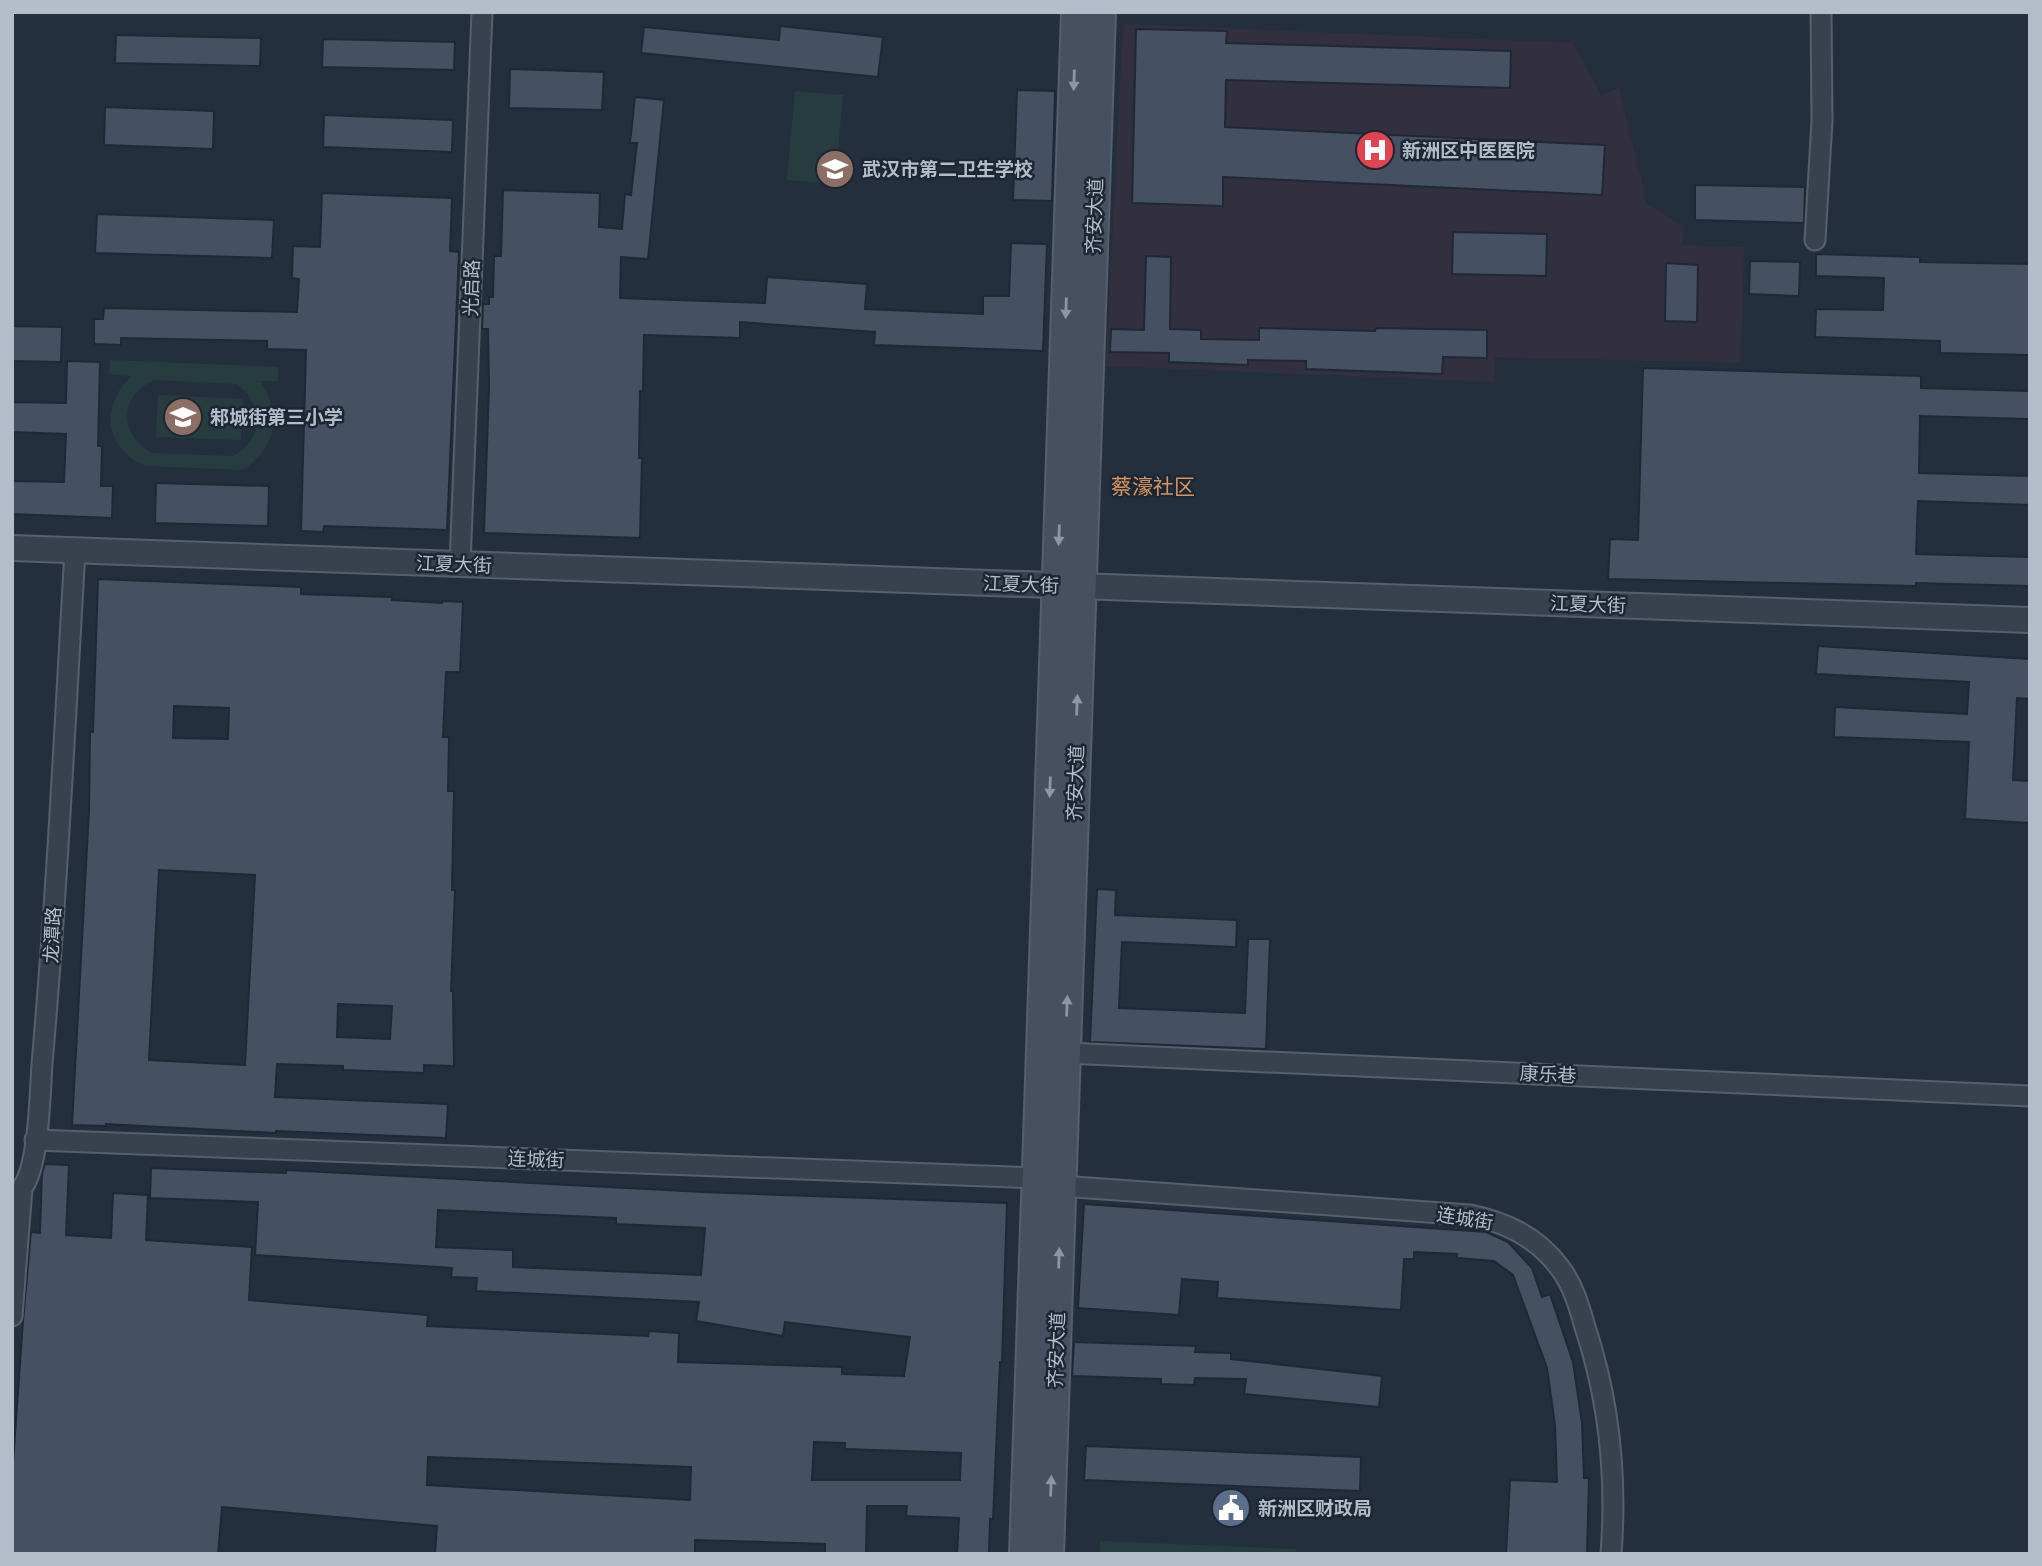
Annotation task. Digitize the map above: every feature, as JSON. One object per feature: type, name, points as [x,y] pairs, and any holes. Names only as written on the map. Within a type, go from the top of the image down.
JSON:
[{"type":"main road","name":"齐安大道","points":[[1024,1554],[1049,1182],[1066,1052],[1076,12]]},
{"type":"main road","name":"齐安大道","points":[[1049,1554],[1049,1182],[1069,586],[1101,12]]},
{"type":"street","name":"光启路","points":[[460,564],[482,12]]},
{"type":"street","points":[[1815,240],[1822,121],[1821,12]]},
{"type":"street","name":"江夏大街","points":[[12,548],[2030,620]]},
{"type":"street","name":"龙潭路","points":[[12,1315],[17,1274],[17,1188],[28,1181],[35,1140],[49,985],[75,551]]},
{"type":"street","name":"康乐巷","points":[[1066,1052],[2030,1096]]},
{"type":"street","name":"连城街","points":[[35,1140],[1049,1182],[1470,1215],[1497,1222],[1523,1234],[1549,1255],[1569,1282],[1590,1340],[1609,1433],[1614,1489],[1611,1554]]},
{"type":"shaded area","name":"新洲区中医医院","points":[[1123,24],[1573,43],[1601,95],[1619,88],[1647,204],[1683,226],[1682,245],[1744,247],[1741,363],[1495,357],[1494,382],[1106,366]]},
{"type":"green space","points":[[795,91],[843,95],[835,184],[787,180]]},
{"type":"green space","points":[[110,360],[278,367],[278,381],[260,381],[272,406],[269,441],[253,462],[242,470],[146,466],[122,449],[111,426],[114,401],[131,376],[109,374]],"holes":[[[155,380],[236,384],[252,401],[257,421],[251,440],[233,456],[152,453],[133,436],[127,415],[129,405],[143,386]]]},
{"type":"green space","points":[[158,395],[243,399],[241,440],[156,437]]},
{"type":"green space","points":[[1100,1541],[1296,1549],[1296,1554],[1100,1554]]},
{"type":"building","points":[[780,26],[883,37],[878,77],[641,53],[644,27],[779,40]]},
{"type":"building","points":[[1136,29],[1227,31],[1226,43],[1511,51],[1510,88],[1226,80],[1225,127],[1605,145],[1602,195],[1223,177],[1223,206],[1132,203]]},
{"type":"building","points":[[116,35],[261,38],[260,66],[115,63]]},
{"type":"building","points":[[323,39],[455,42],[454,70],[322,67]]},
{"type":"building","points":[[510,69],[604,72],[602,110],[509,108]]},
{"type":"building","points":[[1017,90],[1055,91],[1052,201],[1013,200]]},
{"type":"building","points":[[635,97],[664,100],[648,259],[621,257],[620,298],[765,303],[767,277],[867,284],[865,309],[983,314],[983,296],[1009,296],[1011,243],[1047,244],[1043,351],[874,345],[875,332],[740,322],[740,338],[644,335],[643,391],[640,391],[640,538],[484,533],[489,386],[488,329],[482,329],[483,304],[489,304],[489,297],[493,297],[494,256],[501,256],[503,190],[600,193],[599,227],[622,229],[625,194],[631,195],[637,143],[630,143]]},
{"type":"building","points":[[105,107],[214,111],[213,149],[104,145]]},
{"type":"building","points":[[324,115],[453,120],[452,152],[323,147]]},
{"type":"building","points":[[1695,185],[1805,187],[1804,223],[1695,220]]},
{"type":"building","points":[[322,193],[452,198],[450,251],[459,252],[447,530],[324,526],[323,532],[301,531],[306,350],[267,349],[267,341],[121,338],[121,345],[94,344],[94,319],[103,319],[104,308],[297,312],[299,279],[292,278],[293,246],[320,247]]},
{"type":"building","points":[[97,214],[274,220],[272,258],[95,253]]},
{"type":"building","points":[[1453,232],[1547,234],[1546,276],[1452,274]]},
{"type":"building","points":[[1816,254],[1920,257],[1920,262],[2030,264],[2030,355],[1940,353],[1940,341],[1815,337],[1816,309],[1883,310],[1884,278],[1816,276]]},
{"type":"building","points":[[1146,256],[1171,257],[1170,329],[1201,330],[1201,339],[1259,340],[1259,328],[1487,330],[1487,358],[1443,357],[1442,374],[1306,369],[1306,361],[1248,360],[1248,365],[1169,362],[1169,353],[1110,352],[1111,329],[1144,330]]},
{"type":"building","points":[[1750,261],[1800,262],[1799,296],[1749,294]]},
{"type":"building","points":[[1666,263],[1698,265],[1697,322],[1665,321]]},
{"type":"building","points":[[12,326],[62,327],[61,362],[12,361]]},
{"type":"building","points":[[67,361],[100,362],[98,446],[102,446],[101,486],[113,486],[112,518],[12,514],[12,481],[64,482],[66,434],[12,432],[12,402],[66,403]]},
{"type":"building","points":[[1643,368],[1921,376],[1921,388],[2030,391],[2030,419],[1920,416],[1919,473],[2030,476],[2030,505],[1918,501],[1916,554],[2030,557],[2030,586],[1608,579],[1610,539],[1638,540]]},
{"type":"building","points":[[156,483],[269,486],[268,526],[155,523]]},
{"type":"building","points":[[98,579],[301,587],[301,594],[463,602],[460,672],[446,672],[443,737],[449,737],[448,791],[454,791],[452,890],[455,890],[451,991],[454,1066],[424,1065],[424,1073],[277,1064],[275,1097],[448,1104],[446,1138],[106,1124],[72,1125],[89,810],[90,732],[93,732]],"holes":[[[174,706],[229,708],[228,739],[173,738]],[[159,870],[255,875],[245,1065],[149,1060]],[[338,1004],[392,1006],[390,1039],[337,1037]]]},
{"type":"building","points":[[1818,646],[2030,659],[2030,699],[2017,698],[2013,780],[2030,781],[2030,823],[1965,819],[1969,742],[1834,737],[1835,707],[1967,714],[1969,682],[1816,674]]},
{"type":"building","points":[[1097,889],[1116,890],[1115,915],[1237,920],[1236,947],[1122,942],[1119,1008],[1245,1013],[1248,939],[1270,939],[1266,1049],[1090,1042]]},
{"type":"building","points":[[45,1164],[69,1165],[66,1235],[111,1238],[113,1193],[148,1195],[146,1240],[252,1247],[249,1300],[428,1315],[427,1326],[648,1336],[649,1331],[679,1333],[678,1362],[842,1367],[842,1374],[904,1376],[910,1337],[785,1322],[783,1336],[696,1321],[699,1302],[476,1291],[477,1278],[451,1277],[452,1268],[255,1255],[258,1202],[150,1198],[151,1168],[286,1173],[286,1170],[703,1192],[1007,1203],[1002,1362],[989,1554],[957,1554],[959,1518],[906,1516],[907,1506],[867,1506],[866,1554],[825,1554],[825,1544],[695,1540],[695,1554],[435,1554],[437,1526],[222,1507],[218,1554],[12,1554],[13,1463],[23,1321],[31,1232],[40,1233],[42,1173]],"holes":[[[438,1210],[616,1218],[616,1224],[705,1228],[701,1275],[513,1267],[513,1250],[436,1247]],[[814,1442],[845,1443],[845,1449],[961,1453],[960,1480],[812,1480]],[[428,1457],[691,1467],[690,1500],[427,1485]]]},
{"type":"building","points":[[1084,1204],[1486,1232],[1508,1242],[1532,1268],[1542,1297],[1550,1294],[1573,1362],[1582,1423],[1584,1478],[1589,1478],[1587,1554],[1506,1554],[1510,1480],[1557,1482],[1555,1425],[1547,1368],[1513,1275],[1494,1261],[1457,1258],[1457,1254],[1414,1252],[1414,1259],[1404,1259],[1401,1310],[1217,1298],[1218,1282],[1182,1279],[1179,1315],[1078,1308]]},
{"type":"building","points":[[1074,1342],[1196,1346],[1195,1352],[1231,1353],[1231,1359],[1382,1376],[1379,1407],[1244,1394],[1246,1379],[1195,1378],[1194,1385],[1161,1384],[1161,1379],[1072,1376]]},
{"type":"building","points":[[1086,1446],[1361,1457],[1360,1491],[1084,1480]]},
{"type":"place","name":"新洲区中医医院","points":[[1375,150]]},
{"type":"place","name":"武汉市第二卫生学校","points":[[835,169]]},
{"type":"place","name":"邾城街第三小学","points":[[183,417]]},
{"type":"place","name":"新洲区财政局","points":[[1231,1508]]},
{"type":"district","name":"蔡濠社区","points":[[1153,487]]}]
